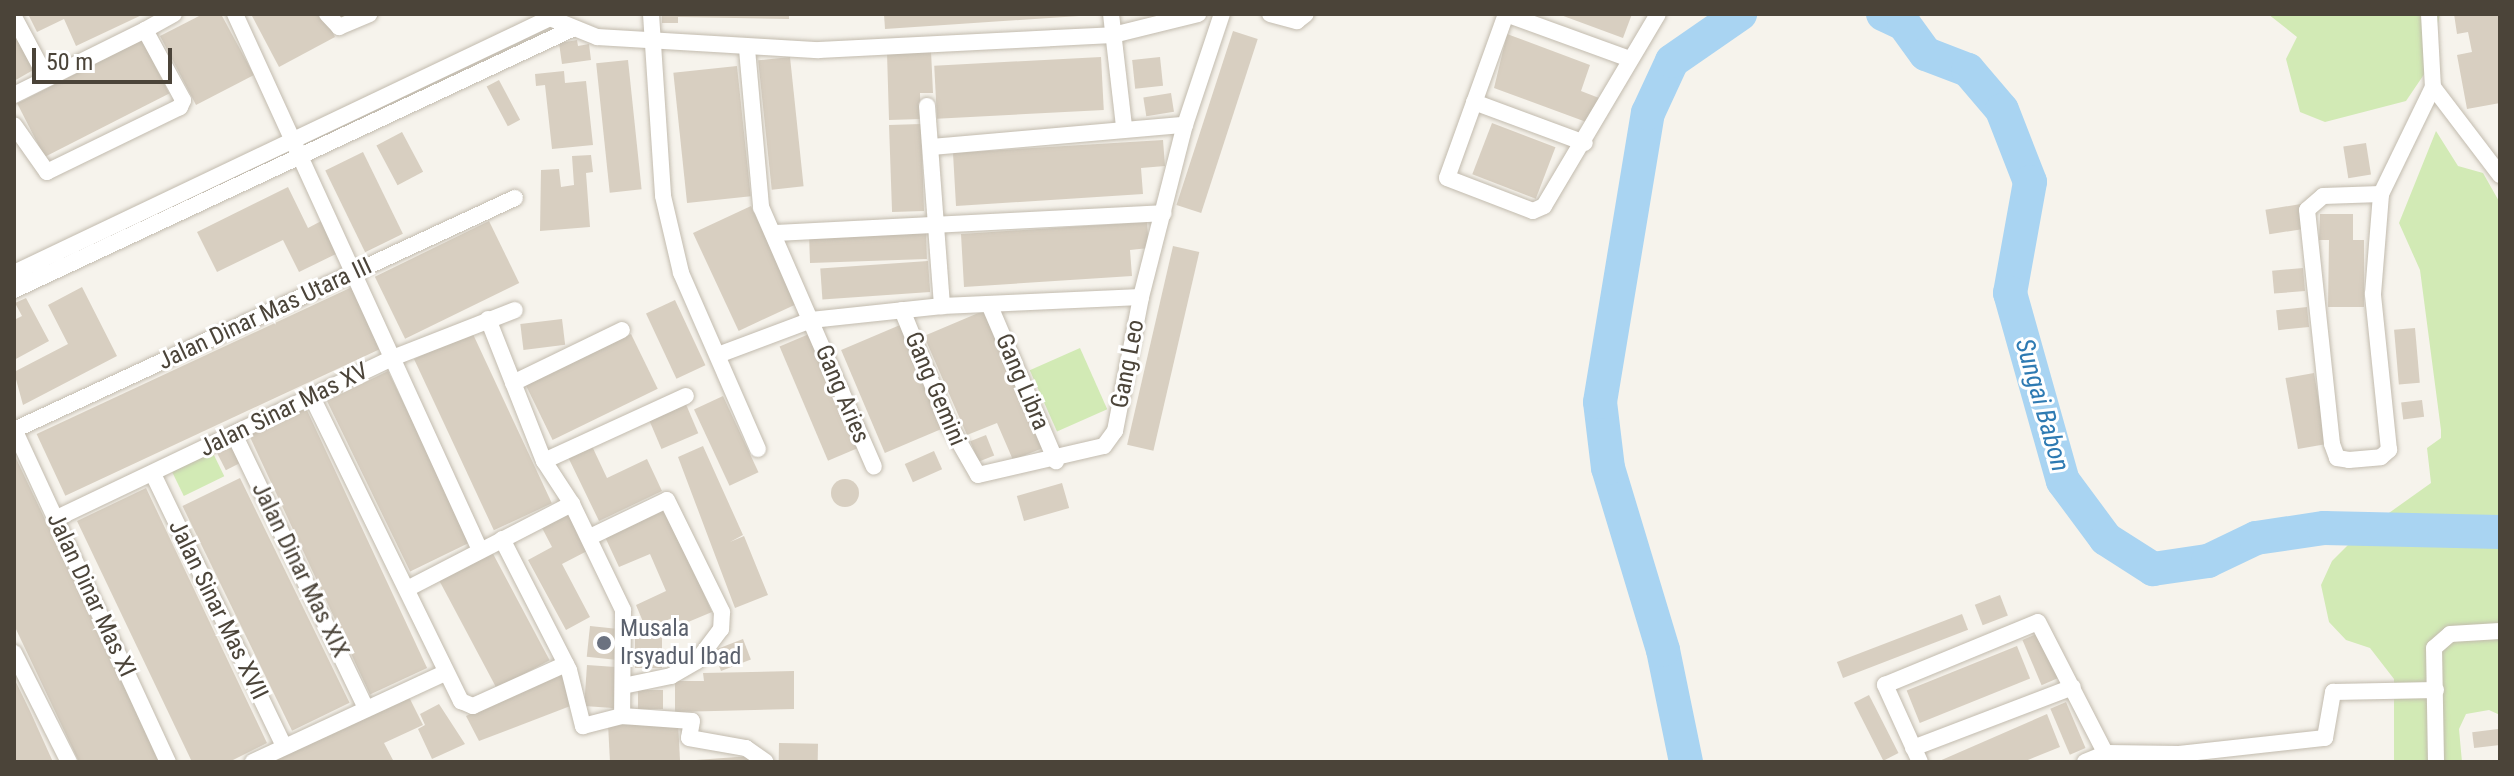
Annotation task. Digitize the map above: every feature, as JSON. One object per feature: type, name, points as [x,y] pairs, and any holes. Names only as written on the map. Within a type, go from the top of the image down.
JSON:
[{"type":"street","points":[[14,95],[174,14]]},
{"type":"street","points":[[235,14],[390,359],[480,550]]},
{"type":"street","points":[[327,14],[339,27],[369,14]]},
{"type":"street","points":[[651,14],[663,196],[681,273],[758,449]]},
{"type":"street","points":[[1111,14],[1124,127]]},
{"type":"street","points":[[14,273],[295,147],[566,34],[654,44],[747,49],[1113,35],[1198,14]]},
{"type":"street","name":"Gang Leo","points":[[1056,461],[1098,451],[1115,431],[1141,297],[1185,125],[1222,14]]},
{"type":"street","points":[[1270,14],[1297,21],[1306,14]]},
{"type":"street","points":[[1627,58],[1506,14],[1447,174],[1450,181],[1533,211],[1544,206],[1585,143],[1627,58],[1658,14]]},
{"type":"street","points":[[2381,194],[2323,196],[2307,210],[2332,444],[2337,458],[2349,460],[2381,457],[2389,450],[2373,294],[2381,194],[2433,87],[2429,14]]},
{"type":"street","points":[[14,290],[549,16],[566,34]]},
{"type":"street","points":[[14,17],[46,77]]},
{"type":"street","points":[[15,131],[47,172],[180,107],[183,100],[145,30]]},
{"type":"street","name":"Gang Aries","points":[[747,49],[761,207],[874,467]]},
{"type":"street","points":[[2433,87],[2500,175]]},
{"type":"street","points":[[1474,102],[1585,143]]},
{"type":"street","points":[[927,106],[942,306]]},
{"type":"street","points":[[931,147],[1124,127],[1185,125]]},
{"type":"street","name":"Jalan Dinar Mas Utara III","points":[[14,429],[515,198]]},
{"type":"street","points":[[774,233],[937,222],[1163,213]]},
{"type":"street","points":[[718,355],[811,320],[942,306],[1141,297]]},
{"type":"street","name":"Gang Libra","points":[[989,304],[1056,461]]},
{"type":"street","name":"Jalan Sinar Mas XV","points":[[57,518],[390,359],[515,310]]},
{"type":"street","name":"Gang Gemini","points":[[902,310],[969,468],[988,476],[1056,461]]},
{"type":"street","points":[[488,319],[544,461],[590,537],[623,610],[622,716]]},
{"type":"street","points":[[513,383],[622,330]]},
{"type":"street","points":[[544,461],[686,396]]},
{"type":"street","points":[[312,397],[445,673],[468,706],[566,664]]},
{"type":"street","name":"Jalan Dinar Mas XI","points":[[14,429],[168,762]]},
{"type":"street","name":"Jalan Dinar Mas XIX","points":[[234,434],[365,706]]},
{"type":"street","name":"Jalan Sinar Mas XVII","points":[[153,474],[284,746]]},
{"type":"street","points":[[590,537],[667,500],[722,612],[721,629],[697,661],[671,676],[623,686]]},
{"type":"street","points":[[407,589],[572,504]]},
{"type":"street","points":[[502,539],[566,664],[583,726],[622,716],[692,721],[689,738],[746,748],[766,762]]},
{"type":"street","points":[[2073,687],[1917,755],[1885,685],[2033,622],[2042,625],[2109,758]]},
{"type":"street","points":[[2436,762],[2434,648],[2450,634],[2500,631]]},
{"type":"street","points":[[14,653],[69,762]]},
{"type":"street","points":[[253,762],[365,706],[445,673]]},
{"type":"street","points":[[2085,762],[2325,738],[2333,692],[2436,690]]},
{"type":"green space","points":[[2268,14],[2440,14],[2429,67],[2406,101],[2325,122],[2300,112],[2286,59],[2297,37]]},
{"type":"green space","points":[[2436,131],[2458,166],[2483,173],[2500,203],[2500,715],[2489,710],[2466,714],[2459,729],[2462,762],[2394,762],[2394,679],[2370,648],[2346,640],[2329,622],[2321,585],[2332,561],[2358,535],[2431,483],[2427,448],[2441,438],[2441,430],[2420,270],[2399,223]]},
{"type":"green space","points":[[1080,348],[1107,409],[1057,432],[1030,370]]},
{"type":"green space","points":[[212,451],[224,476],[184,496],[172,471]]},
{"type":"building","points":[[28,14],[144,14],[76,46],[64,19],[37,32]]},
{"type":"building","points":[[203,14],[221,14],[254,75],[196,105],[160,36]]},
{"type":"building","points":[[251,14],[323,14],[335,37],[279,67]]},
{"type":"building","points":[[662,14],[789,14],[789,19],[678,17],[678,23],[662,23]]},
{"type":"building","points":[[884,14],[1079,14],[1079,16],[885,29]]},
{"type":"building","points":[[1558,14],[1632,14],[1623,38]]},
{"type":"building","points":[[2454,14],[2500,14],[2500,103],[2467,109],[2457,55],[2472,52],[2468,32],[2457,34]]},
{"type":"building","points":[[1233,31],[1258,39],[1201,213],[1176,205]]},
{"type":"building","points":[[1507,34],[1590,65],[1581,91],[1599,98],[1589,123],[1494,88]]},
{"type":"building","points":[[14,35],[35,69],[14,81]]},
{"type":"building","points":[[142,40],[169,93],[44,157],[17,104]]},
{"type":"building","points":[[577,40],[578,46],[589,44],[591,60],[562,64],[559,43]]},
{"type":"building","points":[[931,51],[933,93],[920,93],[921,119],[889,120],[887,53]]},
{"type":"building","points":[[790,57],[804,186],[772,190],[758,60]]},
{"type":"building","points":[[1101,57],[1104,110],[937,119],[934,66]]},
{"type":"building","points":[[1160,57],[1163,86],[1135,89],[1132,60]]},
{"type":"building","points":[[628,60],[642,189],[610,193],[596,63]]},
{"type":"building","points":[[737,66],[751,196],[687,203],[673,73]]},
{"type":"building","points":[[564,71],[565,83],[586,81],[593,145],[552,149],[545,85],[536,86],[535,74]]},
{"type":"building","points":[[499,80],[520,120],[508,126],[487,87]]},
{"type":"building","points":[[1171,93],[1174,112],[1146,116],[1143,97]]},
{"type":"building","points":[[1492,123],[1555,147],[1536,199],[1472,174]]},
{"type":"building","points":[[921,124],[924,211],[892,212],[889,125]]},
{"type":"building","points":[[402,132],[423,172],[398,185],[376,146]]},
{"type":"building","points":[[1163,140],[1165,166],[1141,168],[1143,194],[956,206],[953,153]]},
{"type":"building","points":[[2366,143],[2371,175],[2348,178],[2343,147]]},
{"type":"building","points":[[363,152],[403,234],[365,252],[325,170]]},
{"type":"building","points":[[591,155],[593,172],[586,173],[590,227],[540,231],[541,170],[559,169],[561,187],[574,185],[572,156]]},
{"type":"building","points":[[288,187],[308,228],[325,219],[340,252],[299,272],[283,240],[217,272],[197,232]]},
{"type":"building","points":[[2301,204],[2305,229],[2269,234],[2265,210]]},
{"type":"building","points":[[751,206],[797,304],[739,331],[693,233]]},
{"type":"building","points":[[2320,214],[2353,214],[2353,240],[2364,240],[2364,307],[2328,307],[2329,240],[2319,240]]},
{"type":"building","points":[[489,221],[519,283],[405,339],[375,277]]},
{"type":"building","points":[[1147,222],[1149,248],[1130,250],[1132,276],[964,287],[961,234]]},
{"type":"building","points":[[926,232],[927,259],[810,263],[809,236]]},
{"type":"building","points":[[1173,246],[1199,252],[1153,451],[1127,445]]},
{"type":"building","points":[[928,261],[930,292],[822,299],[820,269]]},
{"type":"building","points":[[2303,268],[2305,291],[2274,294],[2272,271]]},
{"type":"building","points":[[82,287],[117,356],[23,405],[14,372],[68,344],[48,305]]},
{"type":"building","points":[[352,287],[381,349],[65,496],[37,434]]},
{"type":"building","points":[[26,298],[49,341],[14,360],[14,320],[22,316],[15,303]]},
{"type":"building","points":[[675,300],[705,365],[676,379],[646,314]]},
{"type":"building","points":[[2307,307],[2309,327],[2278,330],[2276,310]]},
{"type":"building","points":[[983,311],[1043,448],[1013,460],[997,423],[967,435],[924,336]]},
{"type":"building","points":[[562,319],[565,345],[523,350],[520,324]]},
{"type":"building","points":[[900,325],[944,428],[885,453],[841,350]]},
{"type":"building","points":[[2415,328],[2420,383],[2399,385],[2394,330]]},
{"type":"building","points":[[472,332],[552,503],[494,530],[414,359]]},
{"type":"building","points":[[631,334],[658,389],[553,440],[526,385]]},
{"type":"building","points":[[809,334],[857,448],[828,461],[780,347]]},
{"type":"building","points":[[388,371],[471,542],[410,572],[327,401]]},
{"type":"building","points":[[2314,373],[2327,444],[2298,449],[2285,378]]},
{"type":"building","points":[[723,396],[758,472],[729,486],[694,410]]},
{"type":"building","points":[[2422,400],[2424,417],[2403,419],[2401,403]]},
{"type":"building","points":[[685,402],[698,433],[661,449],[648,418]]},
{"type":"building","points":[[305,406],[427,668],[370,695],[248,433]]},
{"type":"building","points":[[986,435],[994,455],[978,462],[970,441]]},
{"type":"building","points":[[231,443],[241,463],[226,470],[216,451]]},
{"type":"building","points":[[591,444],[607,478],[647,459],[662,491],[599,521],[567,455]]},
{"type":"building","points":[[703,446],[743,535],[730,542],[744,536],[768,595],[735,608],[678,457]]},
{"type":"building","points":[[934,451],[942,469],[913,482],[905,464]]},
{"type":"building","points":[[14,454],[160,762],[79,762],[14,625]]},
{"type":"building","points":[[240,478],[350,703],[292,731],[182,506]]},
{"type":"building","points":[[845,479],[855,483],[859,493],[855,503],[845,507],[835,503],[831,493],[835,483]]},
{"type":"building","points":[[1062,483],[1069,508],[1024,521],[1017,496]]},
{"type":"building","points":[[146,488],[267,743],[229,762],[192,762],[77,521]]},
{"type":"building","points":[[664,504],[712,612],[681,625],[677,616],[646,629],[636,605],[666,591],[650,554],[619,567],[605,537]]},
{"type":"building","points":[[568,511],[589,550],[562,564],[590,617],[566,630],[528,560],[552,547],[541,526]]},
{"type":"building","points":[[491,550],[550,660],[497,689],[438,578]]},
{"type":"building","points":[[2000,595],[2008,616],[1983,625],[1975,605]]},
{"type":"building","points":[[1962,614],[1968,630],[1843,678],[1837,662]]},
{"type":"building","name":"Musala Irsyadul Ibad","points":[[590,626],[621,629],[618,660],[587,657]]},
{"type":"building","points":[[2039,633],[2058,678],[2042,685],[2022,640]]},
{"type":"building","points":[[635,634],[662,634],[662,668],[635,668]]},
{"type":"building","points":[[743,639],[751,660],[721,671],[713,650]]},
{"type":"building","points":[[2017,646],[2030,678],[1920,723],[1907,691]]},
{"type":"building","points":[[587,665],[619,667],[616,708],[584,706]]},
{"type":"building","points":[[566,667],[573,705],[479,741],[466,716]]},
{"type":"building","points":[[794,671],[794,709],[675,712],[675,681],[704,681],[703,673]]},
{"type":"building","points":[[14,678],[30,711],[53,762],[14,762]]},
{"type":"building","points":[[638,690],[663,690],[663,709],[638,709]]},
{"type":"building","points":[[407,693],[423,725],[384,743],[394,762],[266,762]]},
{"type":"building","points":[[1869,695],[1899,753],[1883,761],[1854,703]]},
{"type":"building","points":[[2066,702],[2086,748],[2070,755],[2050,709]]},
{"type":"building","points":[[439,704],[465,744],[432,759],[418,729],[425,725],[420,714]]},
{"type":"building","points":[[2047,714],[2060,747],[2023,762],[1937,762]]},
{"type":"building","points":[[678,722],[680,762],[610,762],[608,726]]},
{"type":"building","points":[[2498,729],[2500,745],[2474,748],[2472,732]]},
{"type":"building","points":[[779,743],[818,744],[818,762],[779,762]]},
{"type":"building","points":[[751,756],[751,762],[696,762],[696,760]]},
{"type":"waterway","name":"Sungai Babon","points":[[1686,762],[1663,650],[1608,468],[1600,402],[1648,113],[1672,61],[1740,14]]},
{"type":"waterway","name":"Sungai Babon","points":[[1883,14],[1904,24],[1926,54],[1968,70],[2002,110],[2030,182],[2010,293],[2063,481],[2106,539],[2153,569],[2208,561],[2256,538],[2324,528],[2500,532]]},
{"type":"place","name":"Musala Irsyadul Ibad","points":[[604,643]]}]
